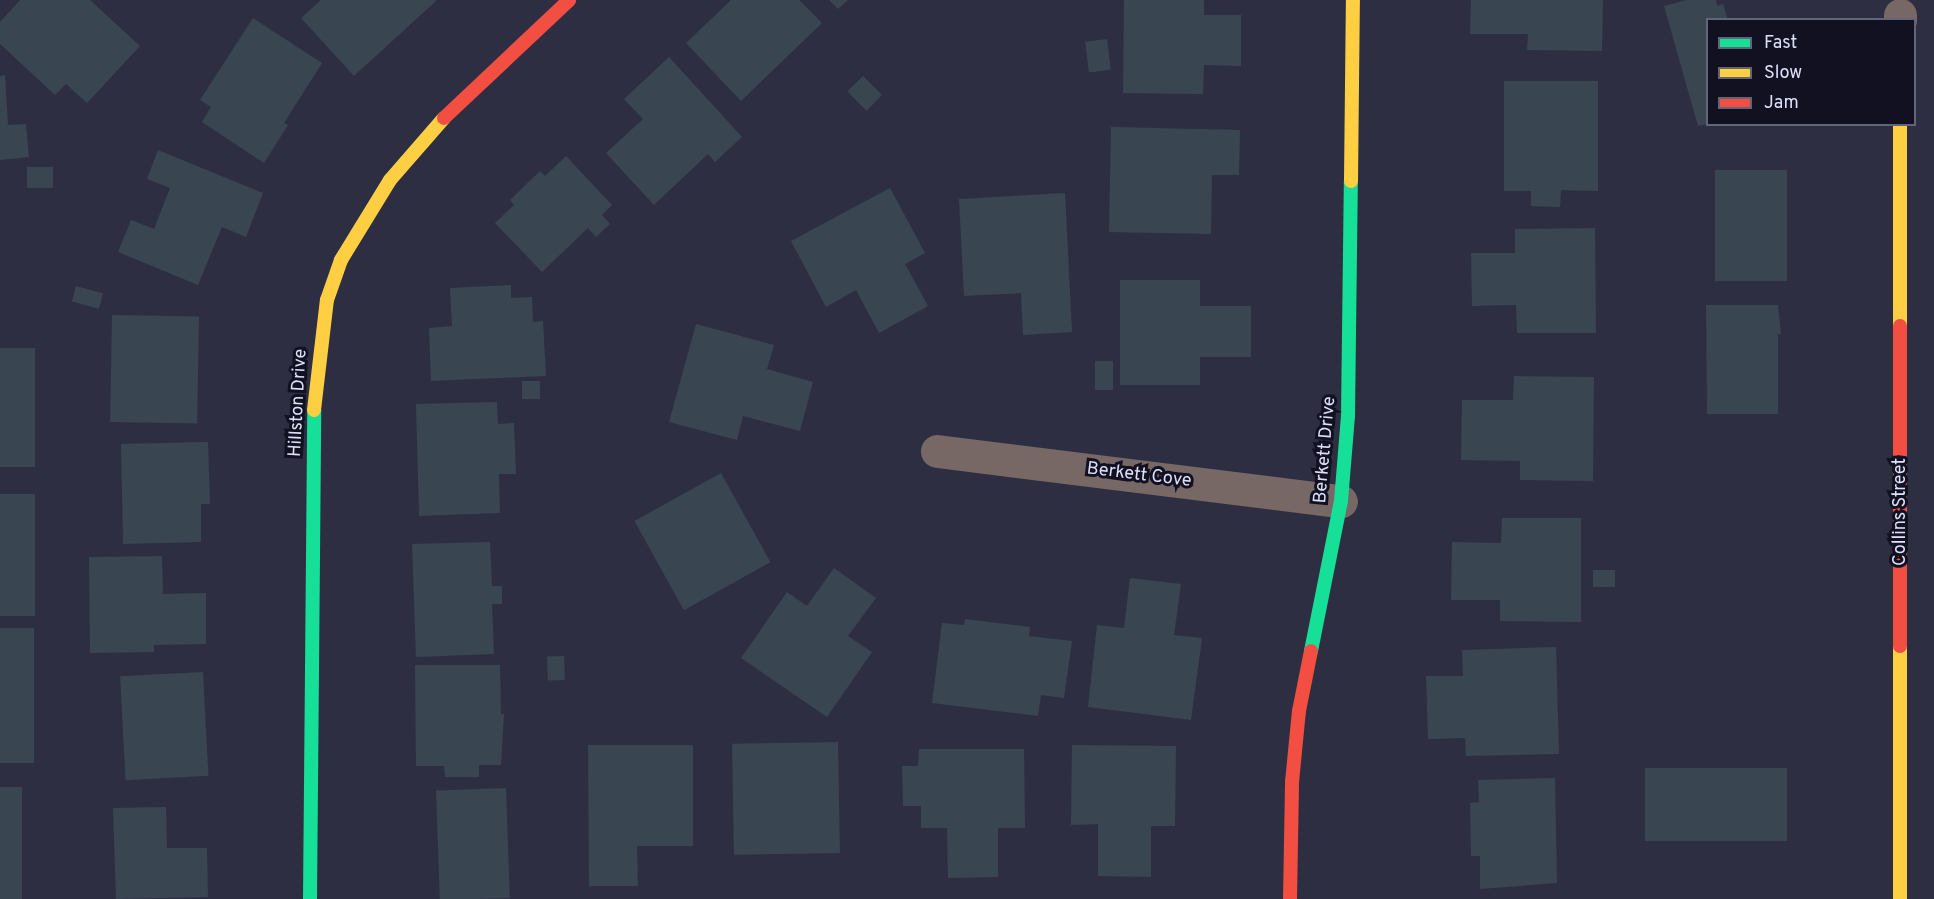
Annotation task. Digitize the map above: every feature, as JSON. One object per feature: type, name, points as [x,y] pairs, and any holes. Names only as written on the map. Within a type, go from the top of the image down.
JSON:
[{"type":"street","name":"Hillston Drive","points":[[310,899],[313,420],[327,300],[341,260],[390,180],[439,123],[569,0]]},
{"type":"street","name":"Berkett Drive","points":[[1290,899],[1292,782],[1299,711],[1341,501],[1348,415],[1353,0]]},
{"type":"street","name":"Collins Street","points":[[1900,126],[1900,899]]},
{"type":"street","name":"Berkett Cove","points":[[937,451],[1341,501]]},
{"type":"building","points":[[20,0],[90,0],[140,46],[87,103],[66,84],[55,95],[0,44],[0,22]]},
{"type":"building","points":[[321,0],[436,1],[354,76],[301,18]]},
{"type":"building","points":[[731,0],[799,0],[822,23],[741,101],[686,43]]},
{"type":"building","points":[[829,0],[848,0],[838,9]]},
{"type":"building","points":[[1124,0],[1204,0],[1204,15],[1241,15],[1241,66],[1204,65],[1203,94],[1123,93]]},
{"type":"building","points":[[1471,0],[1603,0],[1602,51],[1527,50],[1528,34],[1470,34]]},
{"type":"building","points":[[1687,0],[1716,0],[1717,6],[1723,4],[1727,18],[1706,18],[1706,124],[1698,126],[1664,6]]},
{"type":"building","points":[[253,18],[322,63],[284,123],[288,125],[264,163],[202,122],[211,107],[200,100]]},
{"type":"building","points":[[1107,39],[1111,70],[1089,72],[1085,42]]},
{"type":"building","points":[[669,57],[742,137],[715,162],[708,154],[654,205],[606,153],[643,119],[624,99]]},
{"type":"building","points":[[5,75],[8,125],[26,124],[29,157],[0,160],[0,76]]},
{"type":"building","points":[[863,76],[882,95],[867,111],[847,92]]},
{"type":"building","points":[[1504,81],[1598,81],[1598,191],[1561,190],[1560,207],[1531,206],[1531,191],[1504,191]]},
{"type":"building","points":[[1111,127],[1240,130],[1239,175],[1212,175],[1211,234],[1109,232]]},
{"type":"building","points":[[158,150],[263,193],[246,237],[222,227],[198,285],[118,252],[131,220],[154,229],[170,188],[147,179]]},
{"type":"building","points":[[566,156],[612,205],[602,215],[610,224],[596,237],[588,228],[542,272],[495,223],[514,205],[510,200],[540,171],[545,176]]},
{"type":"building","points":[[27,167],[53,167],[53,188],[27,188]]},
{"type":"building","points":[[1715,170],[1787,170],[1787,281],[1715,281]]},
{"type":"building","points":[[890,188],[925,253],[905,264],[928,306],[879,333],[856,290],[826,307],[791,241]]},
{"type":"building","points":[[1065,193],[1072,332],[1023,335],[1021,293],[964,296],[959,199]]},
{"type":"building","points":[[1595,228],[1596,333],[1517,333],[1516,305],[1472,306],[1471,253],[1515,253],[1515,229]]},
{"type":"building","points":[[1120,280],[1200,280],[1200,306],[1251,306],[1251,357],[1200,357],[1200,385],[1120,385]]},
{"type":"building","points":[[511,285],[511,298],[532,297],[533,322],[543,321],[546,376],[431,381],[429,328],[452,326],[450,288]]},
{"type":"building","points":[[76,286],[103,293],[99,309],[72,301]]},
{"type":"building","points":[[1706,305],[1778,305],[1781,334],[1778,334],[1778,414],[1707,414]]},
{"type":"building","points":[[112,315],[199,317],[197,424],[110,422]]},
{"type":"building","points":[[696,324],[774,345],[767,369],[813,382],[800,431],[743,416],[737,440],[669,422]]},
{"type":"building","points":[[0,348],[35,348],[35,467],[0,467]]},
{"type":"building","points":[[1095,361],[1113,361],[1113,390],[1095,390]]},
{"type":"building","points":[[1514,376],[1594,377],[1593,481],[1520,480],[1520,461],[1461,460],[1462,400],[1513,400]]},
{"type":"building","points":[[522,381],[540,381],[540,399],[522,399]]},
{"type":"building","points":[[497,402],[498,424],[514,423],[516,474],[499,474],[500,513],[419,516],[416,404]]},
{"type":"building","points":[[208,442],[210,504],[201,504],[201,542],[123,544],[121,444]]},
{"type":"building","points":[[721,473],[770,562],[684,610],[634,521]]},
{"type":"building","points":[[0,494],[35,494],[35,616],[0,616]]},
{"type":"building","points":[[1502,518],[1581,518],[1581,622],[1500,621],[1500,600],[1451,600],[1452,542],[1501,543]]},
{"type":"building","points":[[490,542],[492,586],[502,586],[502,604],[492,604],[494,654],[416,657],[412,544]]},
{"type":"building","points":[[162,556],[163,594],[206,593],[206,644],[154,645],[154,652],[90,653],[89,557]]},
{"type":"building","points":[[834,568],[876,598],[848,636],[872,652],[827,717],[741,658],[787,592],[807,606]]},
{"type":"building","points":[[1593,570],[1615,570],[1615,587],[1593,587]]},
{"type":"building","points":[[1130,578],[1181,584],[1174,635],[1202,638],[1191,720],[1088,707],[1097,625],[1124,628]]},
{"type":"building","points":[[965,619],[1030,627],[1029,636],[1072,641],[1064,698],[1041,695],[1038,716],[932,703],[942,623],[964,625]]},
{"type":"building","points":[[0,628],[34,628],[34,763],[0,763]]},
{"type":"building","points":[[1556,647],[1559,754],[1466,756],[1465,738],[1428,739],[1426,676],[1463,676],[1462,650]]},
{"type":"building","points":[[564,656],[565,680],[548,681],[547,657]]},
{"type":"building","points":[[415,665],[500,665],[501,714],[504,714],[501,765],[479,765],[479,777],[445,777],[444,766],[416,766]]},
{"type":"building","points":[[203,672],[208,776],[126,780],[120,676]]},
{"type":"building","points":[[838,742],[840,853],[734,855],[732,744]]},
{"type":"building","points":[[588,745],[693,745],[693,846],[637,846],[638,886],[589,886]]},
{"type":"building","points":[[1072,745],[1176,746],[1175,826],[1151,826],[1151,877],[1098,876],[1098,824],[1071,825]]},
{"type":"building","points":[[919,749],[1024,749],[1025,828],[998,828],[998,877],[948,878],[947,828],[921,828],[921,806],[903,806],[902,766],[918,766]]},
{"type":"building","points":[[1645,768],[1787,768],[1787,841],[1645,841]]},
{"type":"building","points":[[1555,778],[1557,883],[1480,889],[1480,856],[1471,856],[1470,803],[1479,802],[1478,780]]},
{"type":"building","points":[[0,787],[22,787],[22,899],[0,899]]},
{"type":"building","points":[[506,788],[510,898],[440,899],[436,790]]},
{"type":"building","points":[[166,807],[167,848],[207,848],[208,897],[116,899],[113,808]]},
{"type":"traffic: fast","points":[[1311,651],[1341,501],[1348,415],[1351,181]]},
{"type":"traffic: fast","points":[[310,899],[314,410]]},
{"type":"traffic: slow","points":[[1351,181],[1353,0]]},
{"type":"traffic: slow","points":[[314,410],[327,300],[341,260],[390,180],[444,118]]},
{"type":"traffic: slow","points":[[1900,126],[1900,326]]},
{"type":"traffic: slow","points":[[1900,646],[1900,899]]},
{"type":"traffic: jam","points":[[444,118],[569,0]]},
{"type":"traffic: jam","points":[[1900,326],[1900,646]]},
{"type":"traffic: jam","points":[[1290,899],[1292,782],[1299,711],[1311,651]]}]
